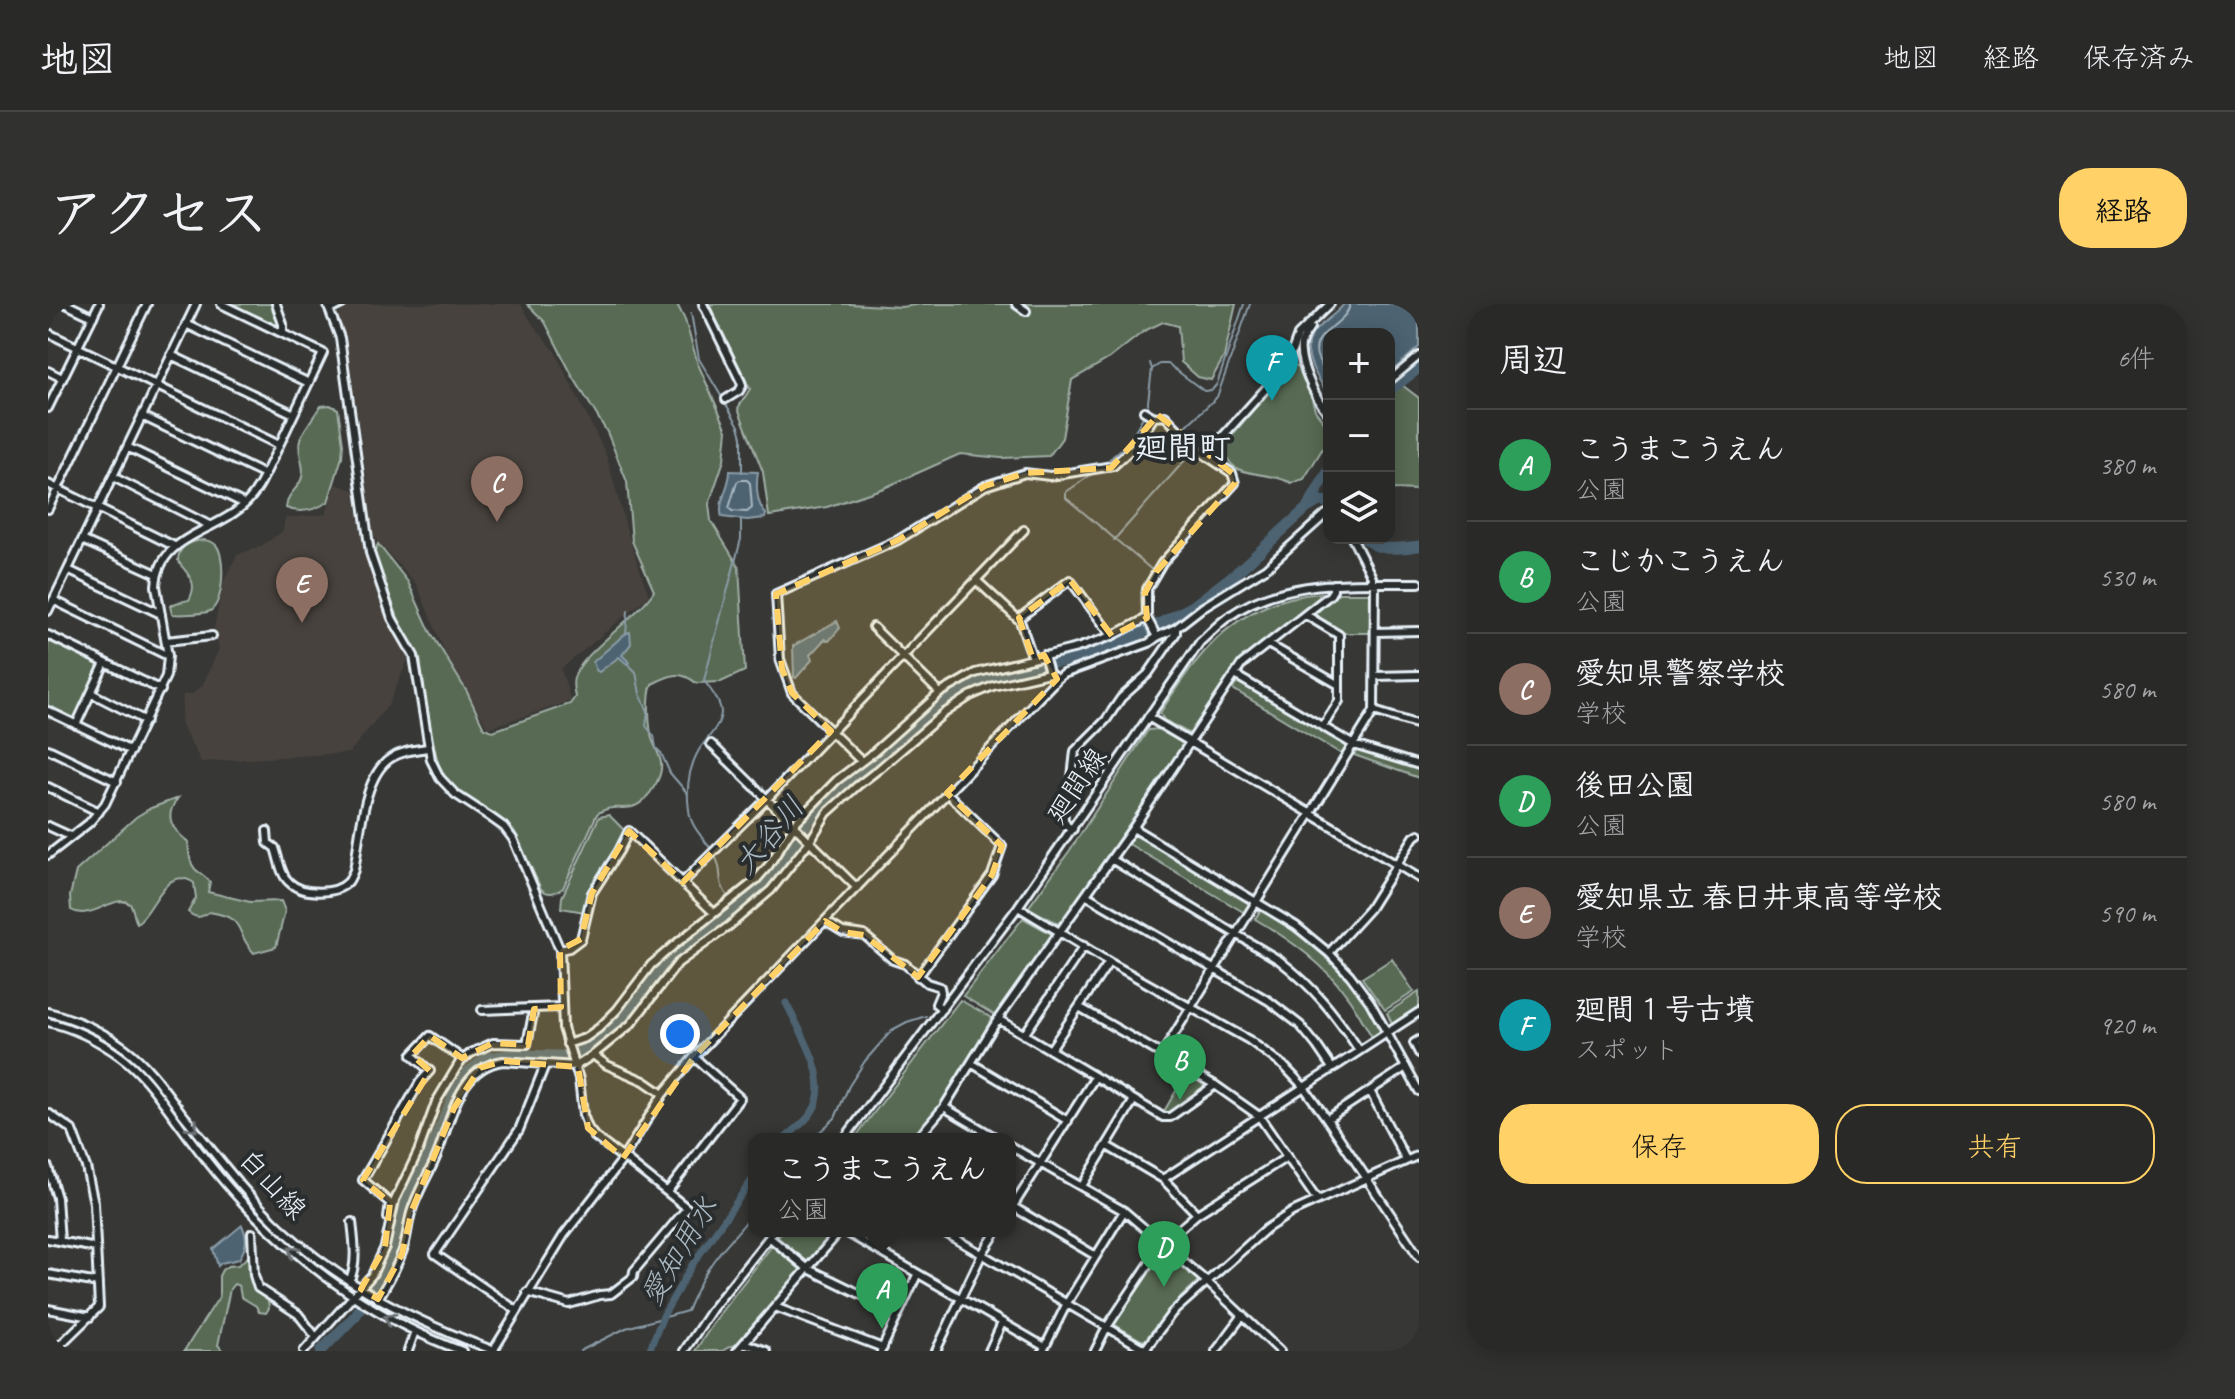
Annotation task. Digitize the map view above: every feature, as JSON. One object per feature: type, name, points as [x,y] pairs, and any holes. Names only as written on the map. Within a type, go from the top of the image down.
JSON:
[{"type":"street","points":[[66,304],[93,317]]},
{"type":"street","points":[[48,408],[99,304]]},
{"type":"street","points":[[48,509],[147,304]]},
{"type":"street","points":[[48,611],[196,304]]},
{"type":"street","points":[[48,855],[99,812],[117,782],[161,690],[168,656],[156,586],[157,574],[166,555],[174,546],[211,526],[253,496],[323,353],[221,304]]},
{"type":"street","points":[[276,304],[283,334]]},
{"type":"street","points":[[342,304],[328,307],[340,338],[370,553],[392,618],[414,656],[428,748],[440,778],[455,794],[504,827],[513,839],[560,950],[561,1007],[588,1128],[595,1137],[687,1208],[634,1271],[633,1277],[614,1293],[569,1304],[527,1292]]},
{"type":"street","points":[[703,304],[742,386],[726,399]]},
{"type":"street","points":[[1016,304],[1026,311]]},
{"type":"street","points":[[1206,455],[1287,365],[1298,335],[1330,304]]},
{"type":"street","points":[[1313,320],[1301,345],[1302,360],[1323,407]]},
{"type":"street","points":[[186,324],[309,383]]},
{"type":"street","points":[[48,333],[279,445]]},
{"type":"street","points":[[171,355],[294,414]]},
{"type":"street","points":[[1395,376],[1419,356]]},
{"type":"street","points":[[48,371],[62,378]]},
{"type":"street","points":[[861,761],[792,693],[782,669],[776,594],[898,540],[985,486],[1025,473],[1050,476],[1113,466],[1136,445],[1148,414],[1165,416],[1206,455],[1232,473],[1235,483],[1156,572],[1145,593],[1147,618],[1155,635]]},
{"type":"street","points":[[142,416],[265,475]]},
{"type":"street","points":[[127,447],[245,504]]},
{"type":"street","points":[[113,477],[211,526]]},
{"type":"street","points":[[48,484],[174,546]]},
{"type":"street","points":[[494,1351],[564,1235],[623,1157],[663,1094],[694,1057],[1057,679],[1063,674],[1149,643],[1155,635],[1176,628],[1194,613],[1266,568],[1323,517]]},
{"type":"street","points":[[683,882],[767,799],[1024,530]]},
{"type":"street","points":[[82,540],[157,574]]},
{"type":"street","points":[[1162,1054],[1374,711],[1373,583],[1355,544]]},
{"type":"street","points":[[68,570],[161,614]]},
{"type":"street","points":[[976,580],[1019,618],[1033,659]]},
{"type":"street","points":[[1019,618],[1070,580],[1112,636]]},
{"type":"street","name":"廻間線","points":[[849,1133],[1018,907],[1200,642],[1228,617],[1256,601],[1288,589],[1333,584],[1419,583]]},
{"type":"street","points":[[922,1133],[944,1107],[998,1019],[1133,828],[1242,664],[1330,595],[1333,584]]},
{"type":"street","points":[[53,600],[168,656]]},
{"type":"street","points":[[1306,615],[1339,635],[1339,701],[1323,726]]},
{"type":"street","points":[[568,1046],[599,1028],[617,1010],[651,965],[756,880],[794,826],[837,780],[874,752],[940,693],[975,673],[1077,648],[1112,636],[1147,618]]},
{"type":"street","points":[[873,627],[940,693]]},
{"type":"street","points":[[1073,829],[1064,820],[1063,809],[1071,786],[1077,749],[1106,720],[1121,698],[1148,674],[1176,633],[1176,628]]},
{"type":"street","points":[[1375,632],[1419,631]]},
{"type":"street","points":[[48,635],[161,690]]},
{"type":"street","points":[[166,641],[212,636]]},
{"type":"street","points":[[1268,644],[1339,685]]},
{"type":"street","points":[[1044,655],[1049,673],[1057,679]]},
{"type":"street","points":[[76,725],[105,663]]},
{"type":"street","points":[[376,1298],[402,1254],[412,1210],[454,1108],[469,1079],[480,1068],[492,1062],[513,1061],[576,1066],[593,1055],[631,1024],[678,963],[771,890],[820,823],[843,798],[956,704],[993,686],[1049,673]]},
{"type":"street","points":[[1235,675],[1354,745],[1419,765]]},
{"type":"street","points":[[1375,676],[1419,675]]},
{"type":"street","points":[[91,693],[146,721]]},
{"type":"street","points":[[48,711],[131,751]]},
{"type":"street","points":[[1374,711],[1419,725]]},
{"type":"street","points":[[1148,717],[1419,878]]},
{"type":"street","points":[[711,744],[857,888]]},
{"type":"street","points":[[267,831],[268,843],[275,848],[282,873],[289,883],[307,891],[338,888],[349,881],[354,870],[368,791],[376,772],[392,757],[428,748]]},
{"type":"street","points":[[48,749],[117,782]]},
{"type":"street","points":[[48,787],[99,812]]},
{"type":"street","points":[[918,977],[992,875],[1002,846],[947,793]]},
{"type":"street","points":[[48,826],[70,836]]},
{"type":"street","points":[[1133,828],[1296,926],[1329,953],[1350,975],[1388,1032],[1419,1091]]},
{"type":"street","points":[[560,950],[575,945],[581,939],[592,893],[629,831],[714,913]]},
{"type":"street","points":[[1329,953],[1369,909],[1414,837],[1419,834]]},
{"type":"street","points":[[1111,859],[1279,960],[1335,1014],[1359,1050]]},
{"type":"street","points":[[1086,895],[1269,1001],[1300,1025],[1332,1068]]},
{"type":"street","points":[[1018,907],[1267,1052],[1284,1066],[1327,1119],[1419,1257]]},
{"type":"street","points":[[825,921],[843,932],[864,935],[893,960],[905,964],[927,983],[940,987],[936,1004],[942,1009]]},
{"type":"street","points":[[1024,1035],[1084,946]]},
{"type":"street","points":[[1050,1050],[1109,962]]},
{"type":"street","points":[[482,1010],[561,1007]]},
{"type":"street","points":[[1079,1007],[1215,1085],[1259,1116],[1317,1200]]},
{"type":"street","points":[[304,1351],[372,1275],[385,1247],[395,1200],[449,1078],[463,1059],[493,1043],[527,1044],[534,1009]]},
{"type":"street","name":"白山線","points":[[48,1012],[80,1022],[138,1059],[256,1202],[298,1242],[349,1281],[428,1325],[494,1351]]},
{"type":"street","points":[[1163,1179],[1419,1012]]},
{"type":"street","points":[[998,1019],[1163,1117],[1170,1117],[1215,1085]]},
{"type":"street","name":"白山線","points":[[48,1022],[77,1031],[122,1057],[146,1081],[249,1209],[295,1254],[368,1306],[462,1351]]},
{"type":"street","points":[[388,1233],[386,1225],[390,1203],[363,1180],[420,1082],[430,1071],[412,1055],[430,1036],[463,1059]]},
{"type":"street","points":[[1419,1040],[1414,1043],[1419,1053]]},
{"type":"street","points":[[593,1055],[663,1094]]},
{"type":"street","points":[[667,1192],[740,1098],[694,1057]]},
{"type":"street","points":[[971,1063],[1068,1121]]},
{"type":"street","points":[[516,1310],[435,1254],[519,1130],[545,1065]]},
{"type":"street","points":[[1327,1119],[1406,1067]]},
{"type":"street","points":[[1016,1200],[1095,1077]]},
{"type":"street","points":[[1370,1091],[1406,1160]]},
{"type":"street","points":[[1082,1186],[1134,1100]]},
{"type":"street","points":[[944,1107],[988,1133]]},
{"type":"street","points":[[48,1113],[72,1130],[86,1167],[94,1203],[99,1307],[57,1348],[48,1344]]},
{"type":"street","points":[[1107,1146],[1163,1179],[1197,1214]]},
{"type":"street","points":[[1016,1150],[1124,1211],[1206,1281],[1277,1350]]},
{"type":"street","points":[[952,1237],[1146,1350],[1172,1313],[1266,1229],[1292,1212],[1419,1155]]},
{"type":"street","points":[[1095,1351],[1107,1327],[1163,1243],[1197,1214],[1287,1157]]},
{"type":"street","points":[[48,1167],[57,1198],[60,1241]]},
{"type":"street","points":[[1016,1211],[1096,1256]]},
{"type":"street","points":[[852,1237],[1044,1349],[1067,1303],[1124,1211]]},
{"type":"street","points":[[349,1281],[354,1241],[352,1222]]},
{"type":"street","points":[[252,1233],[254,1275],[258,1288],[298,1314],[316,1337]]},
{"type":"street","points":[[684,1351],[712,1309],[769,1237]]},
{"type":"street","points":[[774,1237],[807,1268],[899,1313]]},
{"type":"street","points":[[737,1351],[836,1237]]},
{"type":"street","points":[[936,1351],[993,1237]]},
{"type":"street","points":[[48,1239],[96,1248]]},
{"type":"street","points":[[48,1274],[98,1283]]},
{"type":"street","points":[[775,1307],[882,1349],[917,1275]]},
{"type":"street","points":[[48,1309],[90,1317]]},
{"type":"street","points":[[1216,1351],[1243,1315]]},
{"type":"street","points":[[989,1351],[1002,1323]]},
{"type":"street","points":[[408,1351],[415,1331]]},
{"type":"street","points":[[744,1343],[766,1351]]},
{"type":"street","points":[[1412,1351],[1419,1344]]},
{"type":"highlighted area","points":[[1158,415],[1232,473],[1235,483],[1156,572],[1145,593],[1147,618],[1112,636],[1070,580],[1019,618],[1033,659],[1044,655],[1057,679],[947,793],[1002,846],[992,875],[918,977],[864,935],[843,932],[825,921],[694,1057],[623,1158],[588,1128],[578,1067],[503,1061],[480,1068],[454,1108],[412,1210],[402,1254],[378,1299],[361,1289],[385,1247],[390,1203],[363,1180],[430,1071],[412,1055],[430,1036],[462,1058],[493,1043],[528,1045],[534,1009],[561,1007],[560,950],[581,939],[592,893],[629,831],[683,882],[831,731],[792,693],[782,669],[776,594],[898,540],[985,486],[1025,473],[1111,468]]},
{"type":"shaded area","points":[[348,304],[521,304],[554,350],[606,454],[649,596],[561,669],[571,701],[488,728],[445,652],[417,585],[376,540],[365,506],[367,480],[349,355],[339,316]]},
{"type":"shaded area","points":[[336,484],[354,490],[364,554],[387,618],[408,659],[389,704],[349,753],[201,762],[181,723],[183,695],[192,694],[202,686],[219,649],[214,628],[223,583],[237,555],[261,546],[283,531],[285,518],[326,514]]},
{"type":"green space","points":[[228,304],[273,304],[280,323],[277,327]]},
{"type":"green space","points":[[527,304],[677,304],[698,364],[727,430],[724,460],[709,504],[711,521],[739,567],[745,671],[721,682],[696,683],[685,676],[675,675],[652,684],[650,726],[661,763],[656,784],[637,805],[609,808],[597,814],[563,888],[552,893],[541,889],[515,832],[459,792],[440,771],[425,708],[420,657],[400,623],[374,553],[378,544],[408,582],[430,631],[467,692],[484,728],[493,731],[570,704],[575,697],[573,680],[578,668],[654,591],[632,541],[627,482],[607,432],[572,375],[545,322]]},
{"type":"green space","points":[[709,304],[901,307],[922,304],[1236,304],[1224,357],[1211,380],[1198,377],[1181,362],[1178,326],[1163,322],[1144,331],[1110,358],[1072,380],[1062,438],[1049,456],[1001,458],[960,454],[884,488],[827,507],[769,516],[763,472],[738,408],[750,389]]},
{"type":"green space","points":[[1289,367],[1302,368],[1315,410],[1323,421],[1323,448],[1304,479],[1292,483],[1235,467],[1226,455],[1224,445]]},
{"type":"green space","points":[[1402,385],[1419,398],[1419,490],[1395,489],[1395,390]]},
{"type":"green space","points":[[330,405],[338,409],[343,444],[328,502],[307,510],[286,508],[288,498],[303,475],[299,450],[301,437],[321,406]]},
{"type":"green space","points":[[204,540],[216,545],[221,559],[221,590],[215,607],[207,612],[172,614],[170,606],[189,600],[193,588],[191,579],[178,561],[180,552],[190,543]]},
{"type":"green space","points":[[1323,593],[1239,661],[1190,734],[1164,720],[1160,713],[1176,689],[1225,631],[1245,616],[1268,605],[1293,597]]},
{"type":"green space","points":[[1339,593],[1371,593],[1370,633],[1344,633],[1314,615]]},
{"type":"green space","points":[[48,640],[101,668],[73,721],[48,708]]},
{"type":"green space","points":[[1237,681],[1350,745],[1343,755],[1233,689]]},
{"type":"green space","points":[[1158,729],[1183,746],[1060,924],[1028,908],[1070,850],[1148,730]]},
{"type":"green space","points":[[1358,749],[1419,767],[1419,778],[1354,755]]},
{"type":"green space","points":[[178,798],[171,811],[171,822],[188,842],[193,866],[210,882],[208,892],[250,902],[281,901],[285,911],[276,947],[254,953],[230,918],[209,912],[198,917],[188,912],[196,898],[194,883],[184,878],[168,884],[137,923],[130,904],[124,901],[87,912],[71,910],[70,896],[76,871],[136,817]]},
{"type":"green space","points":[[609,815],[625,831],[617,850],[596,879],[585,912],[561,908],[562,897],[599,817]]},
{"type":"green space","points":[[1133,834],[1249,902],[1245,913],[1127,843]]},
{"type":"green space","points":[[1262,910],[1300,936],[1334,965],[1367,1003],[1381,1031],[1372,1037],[1341,987],[1295,945],[1255,919]]},
{"type":"green space","points":[[1023,918],[1052,934],[1052,937],[996,1016],[963,996]]},
{"type":"green space","points":[[1392,959],[1414,992],[1385,1010],[1362,978]]},
{"type":"green space","points":[[1419,992],[1419,1006],[1392,1024],[1387,1013]]},
{"type":"green space","points":[[960,1000],[994,1019],[941,1106],[919,1133],[859,1133]]},
{"type":"green space","points":[[1187,1072],[1209,1084],[1209,1088],[1169,1114],[1163,1113]]},
{"type":"green space","points":[[778,1237],[831,1237],[806,1263],[777,1239]]},
{"type":"green space","points":[[774,1243],[802,1270],[740,1344],[722,1351],[695,1351],[721,1312]]},
{"type":"green space","points":[[1165,1249],[1200,1279],[1171,1307],[1145,1340],[1141,1340],[1112,1323]]},
{"type":"green space","points":[[249,1256],[258,1291],[268,1300],[266,1313],[259,1312],[256,1306],[241,1297],[239,1286],[234,1284],[230,1289],[218,1345],[223,1351],[184,1351],[219,1297],[222,1270],[238,1265]]},
{"type":"water","points":[[1344,304],[1419,304],[1419,347],[1395,369],[1395,328],[1323,328],[1323,386],[1312,367],[1308,343],[1314,331]]},
{"type":"water","points":[[730,471],[758,472],[758,494],[765,518],[747,520],[722,517],[721,506]]},
{"type":"water","points":[[837,621],[840,628],[829,641],[825,639],[810,655],[812,660],[794,677],[793,646]]},
{"type":"water","points":[[630,632],[631,644],[622,655],[629,662],[627,664],[619,657],[599,672],[596,670],[593,662]]},
{"type":"water","points":[[242,1225],[246,1242],[239,1259],[218,1266],[213,1249]]},
{"type":"waterway","points":[[1152,369],[1168,364],[1204,391],[1212,390],[1217,384],[1244,304]]},
{"type":"waterway","points":[[1184,428],[1217,397],[1250,304]]},
{"type":"waterway","points":[[691,313],[699,359],[739,426],[742,472]]},
{"type":"waterway","points":[[1147,410],[1150,363]]},
{"type":"waterway","name":"大谷川","points":[[1395,386],[1419,368]]},
{"type":"waterway","points":[[1103,465],[1128,443],[1144,415]]},
{"type":"waterway","points":[[1114,540],[1193,451],[1177,435]]},
{"type":"waterway","points":[[1098,470],[1066,492],[1066,498],[1152,570],[1141,592],[1142,619]]},
{"type":"waterway","name":"大谷川","points":[[321,1351],[356,1315],[388,1260],[409,1190],[454,1094],[468,1072],[487,1058],[509,1055],[563,1056],[598,1041],[630,1011],[664,964],[768,881],[799,839],[808,820],[847,782],[886,753],[947,698],[980,680],[1007,672],[1094,655],[1193,606],[1236,573],[1308,507],[1328,472]]},
{"type":"waterway","points":[[1309,507],[1323,501]]},
{"type":"waterway","points":[[729,898],[722,886],[716,858],[690,817],[688,787],[695,757],[715,728],[721,713],[715,696],[704,680],[741,539],[741,519]]},
{"type":"waterway","points":[[1373,544],[1383,548],[1419,546]]},
{"type":"waterway","points":[[626,634],[628,611]]},
{"type":"waterway","name":"大谷川","points":[[1142,627],[1142,633]]},
{"type":"waterway","points":[[628,664],[636,672],[640,694],[648,711],[646,726],[654,736],[656,748],[670,773],[688,794]]},
{"type":"waterway","name":"愛知用水","points":[[786,1003],[812,1056],[819,1086],[812,1112],[791,1133]]},
{"type":"waterway","points":[[819,1133],[835,1118],[849,1086],[865,1061],[892,1030],[926,1016]]},
{"type":"waterway","name":"愛知用水","points":[[649,1351],[663,1316],[692,1265],[748,1186]]},
{"type":"waterway","points":[[580,1351],[626,1328],[687,1311],[710,1266],[748,1219]]},
{"type":"place","name":"廻間１号古墳","points":[[1272,401]]},
{"type":"place","name":"愛知県警察学校","points":[[497,522]]},
{"type":"place","name":"愛知県立 春日井東高等学校","points":[[302,623]]},
{"type":"place","name":"こじかこうえん","points":[[1180,1100]]},
{"type":"place","name":"後田公園","points":[[1164,1287]]},
{"type":"place","name":"こうまこうえん","points":[[882,1329]]},
{"type":"district","name":"廻間町","points":[[1183,447]]}]
